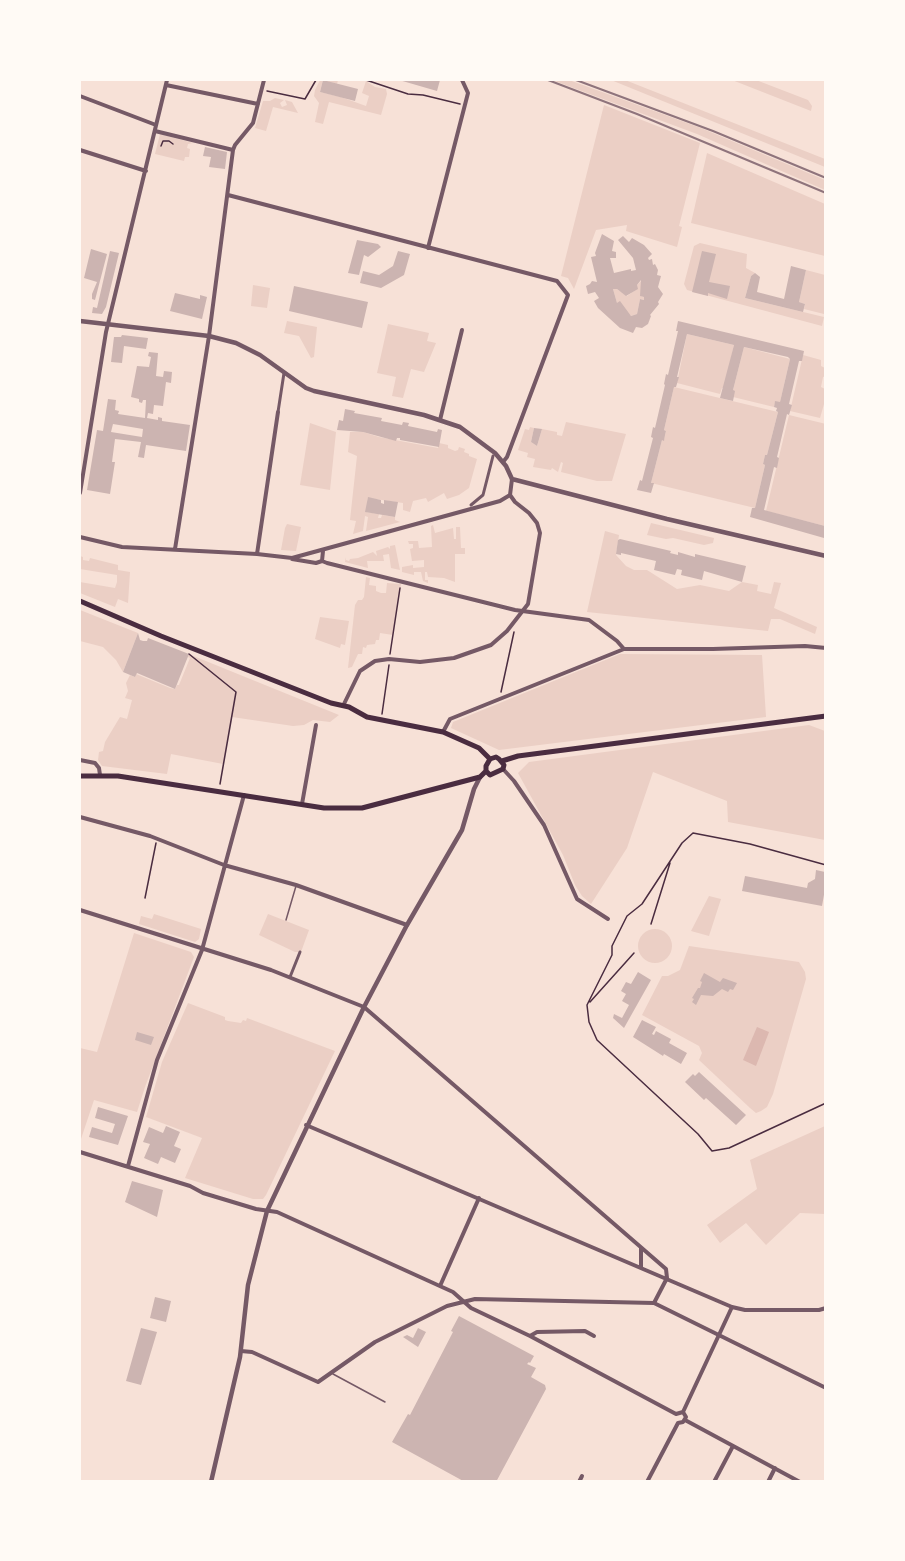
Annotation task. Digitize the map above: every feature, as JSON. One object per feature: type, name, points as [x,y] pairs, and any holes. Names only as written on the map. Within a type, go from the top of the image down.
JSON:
[{"type":"main road","points":[[80,601],[161,636],[331,703],[382,721],[443,732],[479,748],[490,759]]},
{"type":"main road","points":[[490,759],[495,758],[501,761],[518,756],[825,716]]},
{"type":"main road","points":[[80,776],[118,776],[340,809],[362,808],[480,777],[486,771],[490,759]]},
{"type":"main road","points":[[486,771],[490,775],[503,769],[501,761]]},
{"type":"street","points":[[80,493],[108,326],[167,80]]},
{"type":"street","points":[[175,549],[209,336],[233,150],[253,123],[264,80]]},
{"type":"street","points":[[428,248],[468,93],[462,80]]},
{"type":"street","points":[[166,85],[258,104]]},
{"type":"street","points":[[80,96],[156,125]]},
{"type":"street","points":[[155,131],[233,150]]},
{"type":"street","points":[[80,150],[146,171]]},
{"type":"street","points":[[228,195],[557,281],[568,295],[507,457],[503,462]]},
{"type":"street","points":[[80,321],[209,336],[236,343],[260,355],[314,391],[440,420],[466,430],[503,462],[512,479],[510,495],[514,502],[529,513],[540,533],[528,604],[499,638],[491,645],[476,652],[454,658],[420,662],[389,660],[375,662],[360,671],[342,706]]},
{"type":"street","points":[[440,420],[462,330]]},
{"type":"street","points":[[257,554],[284,372]]},
{"type":"street","points":[[471,506],[483,495],[493,456]]},
{"type":"street","points":[[512,479],[667,519],[825,556]]},
{"type":"street","points":[[292,558],[500,501],[510,495]]},
{"type":"street","points":[[80,537],[122,547],[257,554],[316,563],[322,561],[523,611],[589,620],[624,649]]},
{"type":"street","points":[[322,561],[324,550]]},
{"type":"street","points":[[443,732],[450,719],[624,649],[805,646],[825,648]]},
{"type":"street","points":[[302,805],[316,725]]},
{"type":"street","points":[[80,760],[95,763],[100,775]]},
{"type":"street","points":[[503,769],[544,825],[577,899],[608,919]]},
{"type":"street","points":[[211,1482],[242,1351],[248,1285],[267,1211],[364,1007],[462,830],[474,789],[480,777]]},
{"type":"street","points":[[128,1166],[157,1060],[202,950],[244,795]]},
{"type":"street","points":[[80,818],[157,839],[224,865],[296,885],[407,926]]},
{"type":"street","points":[[80,910],[290,977],[364,1007],[666,1269],[667,1278],[654,1303]]},
{"type":"street","points":[[290,977],[300,952]]},
{"type":"street","points":[[306,1125],[732,1307],[745,1310],[819,1310],[825,1308]]},
{"type":"street","points":[[80,1152],[190,1186],[203,1193],[277,1212],[453,1292],[471,1308],[530,1336],[676,1414],[683,1412]]},
{"type":"street","points":[[440,1286],[479,1198]]},
{"type":"street","points":[[640,1247],[641,1267]]},
{"type":"street","points":[[642,1260],[650,1256]]},
{"type":"street","points":[[242,1351],[252,1352],[318,1382],[375,1342],[447,1306],[475,1299],[654,1303],[825,1388]]},
{"type":"street","points":[[685,1420],[683,1412],[732,1307]]},
{"type":"street","points":[[530,1336],[537,1332],[585,1331],[594,1336]]},
{"type":"street","points":[[676,1414],[675,1419],[678,1423]]},
{"type":"street","points":[[647,1482],[678,1423],[685,1420]]},
{"type":"street","points":[[685,1420],[776,1467],[800,1482]]},
{"type":"street","points":[[714,1482],[733,1446]]},
{"type":"street","points":[[768,1482],[776,1467]]},
{"type":"street","points":[[579,1482],[582,1476]]},
{"type":"lane","points":[[286,920],[296,885]]},
{"type":"lane","points":[[332,1373],[385,1402]]},
{"type":"path","points":[[262,90],[305,99],[316,80]]},
{"type":"path","points":[[366,80],[408,94],[423,95],[465,105]]},
{"type":"path","points":[[161,146],[162,141],[169,141],[173,144]]},
{"type":"path","points":[[382,713],[401,581]]},
{"type":"path","points":[[500,699],[514,630]]},
{"type":"path","points":[[189,654],[236,692],[219,791]]},
{"type":"path","points":[[825,865],[750,844],[693,833],[682,843],[642,904],[627,916],[612,946],[612,955],[587,1005],[589,1022],[597,1040],[698,1134],[712,1151],[729,1148],[825,1103]]},
{"type":"path","points":[[145,898],[157,839]]},
{"type":"path","points":[[651,924],[671,859]]},
{"type":"path","points":[[587,1005],[634,953]]},
{"type":"shaded area","points":[[320,80],[323,80],[320,92],[366,106],[369,96],[362,93],[366,81],[375,87],[386,89],[387,94],[381,115],[329,102],[323,124],[315,122],[319,103],[314,96]]},
{"type":"shaded area","points":[[323,80],[338,80],[337,84]]},
{"type":"shaded area","points":[[552,80],[569,80],[701,128],[825,180],[825,190],[697,134]]},
{"type":"shaded area","points":[[611,80],[625,80],[825,159],[825,167]]},
{"type":"shaded area","points":[[732,80],[756,80],[808,100],[812,106],[811,111]]},
{"type":"shaded area","points":[[275,98],[284,100],[280,103],[282,107],[287,105],[285,100],[292,102],[298,113],[273,107],[266,131],[255,128],[263,101]]},
{"type":"shaded area","points":[[604,105],[700,143],[679,226],[682,227],[677,247],[626,231],[627,225],[596,230],[574,289],[568,278],[561,276]]},
{"type":"shaded area","points":[[160,134],[193,143],[188,144],[189,157],[185,157],[184,161],[155,154]]},
{"type":"shaded area","points":[[707,153],[825,204],[825,256],[691,223]]},
{"type":"shaded area","points":[[700,243],[747,254],[746,268],[755,273],[751,276],[745,298],[824,317],[822,326],[687,290],[684,284],[694,246]]},
{"type":"shaded area","points":[[806,270],[825,275],[824,314],[804,309],[805,304],[799,302]]},
{"type":"shaded area","points":[[642,280],[641,296],[644,300],[640,299],[637,314],[631,316],[617,303],[613,289],[627,296],[637,289],[637,285]]},
{"type":"shaded area","points":[[253,285],[270,288],[267,308],[251,306]]},
{"type":"shaded area","points":[[287,321],[317,327],[314,357],[311,358],[299,336],[284,333]]},
{"type":"shaded area","points":[[388,324],[429,333],[427,341],[436,343],[424,372],[411,369],[403,398],[392,396],[396,377],[377,373]]},
{"type":"shaded area","points":[[687,334],[734,345],[724,388],[720,394],[677,383]]},
{"type":"shaded area","points":[[744,347],[790,359],[780,402],[775,402],[774,407],[733,397]]},
{"type":"shaded area","points":[[803,355],[821,360],[821,366],[825,368],[826,376],[823,377],[821,387],[825,389],[826,397],[820,418],[790,411]]},
{"type":"shaded area","points":[[674,387],[778,412],[767,455],[765,455],[763,464],[765,465],[755,508],[651,483],[662,440],[664,440],[666,431],[664,430]]},
{"type":"shaded area","points":[[789,415],[826,424],[825,526],[766,511]]},
{"type":"shaded area","points":[[566,422],[626,434],[612,481],[597,481],[561,472],[563,463],[561,462],[558,472],[552,468],[551,470],[533,467],[535,459],[527,457],[528,453],[518,450],[525,429],[534,428],[531,442],[537,446],[542,429],[557,432],[557,435],[562,436]]},
{"type":"shaded area","points":[[310,423],[336,432],[330,490],[300,485]]},
{"type":"shaded area","points":[[350,432],[363,432],[438,448],[439,443],[448,445],[448,448],[455,451],[459,447],[465,449],[464,452],[477,459],[469,488],[447,499],[444,493],[428,502],[426,498],[413,501],[410,512],[403,510],[403,503],[368,498],[366,512],[379,514],[378,518],[382,515],[395,517],[395,520],[400,522],[366,531],[368,517],[365,516],[363,531],[353,534],[356,521],[350,520],[357,456],[348,452]]},
{"type":"shaded area","points":[[651,523],[714,538],[713,543],[704,545],[647,535]]},
{"type":"shaded area","points":[[287,524],[301,527],[296,551],[281,550]]},
{"type":"shaded area","points":[[433,525],[435,533],[453,528],[454,539],[456,539],[456,527],[460,527],[461,548],[465,548],[465,554],[455,554],[455,582],[444,578],[428,577],[425,572],[425,580],[428,580],[428,583],[423,581],[421,572],[414,572],[414,575],[402,572],[402,567],[413,565],[413,568],[424,567],[424,560],[412,561],[410,549],[413,548],[413,544],[409,544],[408,541],[418,541],[419,548],[432,547],[431,526]]},
{"type":"shaded area","points":[[605,531],[619,535],[616,555],[626,566],[634,570],[647,570],[677,589],[700,585],[729,591],[742,582],[758,585],[757,591],[771,594],[774,582],[781,583],[774,608],[817,627],[815,634],[780,619],[771,619],[768,631],[587,612]]},
{"type":"shaded area","points":[[395,545],[400,570],[391,568],[389,554],[383,555],[384,561],[367,561],[368,568],[345,562],[346,557],[349,561],[373,552],[377,556],[376,551],[388,547],[390,549],[390,546]]},
{"type":"shaded area","points":[[80,556],[83,560],[89,561],[90,558],[118,565],[118,570],[130,572],[128,603],[118,599],[115,607],[80,593],[80,582],[115,588],[117,575],[80,569]]},
{"type":"shaded area","points":[[366,577],[370,578],[369,585],[376,586],[376,591],[381,593],[386,593],[387,583],[401,584],[393,635],[380,633],[379,640],[376,640],[375,644],[367,645],[366,648],[363,647],[362,654],[358,654],[352,667],[348,668],[355,605],[364,597]]},
{"type":"shaded area","points":[[80,610],[138,633],[123,672],[116,660],[103,647],[80,641]]},
{"type":"shaded area","points":[[320,617],[349,621],[345,645],[341,644],[340,648],[315,639]]},
{"type":"shaded area","points":[[189,654],[339,715],[330,722],[313,720],[304,725],[293,726],[232,717],[223,764],[171,754],[167,774],[102,766],[98,760],[99,752],[103,751],[105,742],[120,717],[127,719],[132,700],[125,698],[128,691],[126,683],[130,675],[135,677],[136,674],[175,689],[179,685],[190,658]]},
{"type":"shaded area","points":[[620,654],[762,655],[766,717],[499,750],[451,728],[453,722]]},
{"type":"shaded area","points":[[809,725],[825,731],[825,840],[728,822],[727,801],[653,772],[627,848],[591,904],[575,885],[563,855],[518,773],[529,762]]},
{"type":"shaded area","points":[[709,896],[721,899],[709,936],[691,931]]},
{"type":"shaded area","points":[[154,914],[201,929],[199,939],[195,942],[139,924],[141,916],[152,919]]},
{"type":"shaded area","points":[[268,914],[309,930],[301,952],[295,952],[259,935]]},
{"type":"shaded area","points":[[655,929],[667,934],[672,946],[667,958],[655,963],[643,958],[638,946],[643,934]]},
{"type":"shaded area","points":[[134,933],[191,952],[194,957],[137,1112],[94,1100],[80,1142],[80,1048],[97,1052]]},
{"type":"shaded area","points":[[689,946],[799,962],[805,972],[806,979],[773,1094],[767,1107],[761,1111],[756,1113],[699,1060],[702,1053],[699,1046],[642,1015],[662,976],[668,976],[680,970]]},
{"type":"shaded area","points":[[188,1003],[225,1017],[228,1021],[241,1023],[247,1018],[335,1051],[263,1199],[253,1199],[185,1178],[202,1138],[146,1117],[162,1062]]},
{"type":"shaded area","points":[[757,1027],[769,1032],[756,1066],[743,1060]]},
{"type":"shaded area","points":[[825,1126],[825,1214],[800,1213],[766,1245],[746,1223],[720,1243],[707,1225],[757,1189],[750,1160]]},
{"type":"building","points":[[323,80],[358,89],[355,101],[320,92]]},
{"type":"building","points":[[399,80],[440,80],[437,91]]},
{"type":"building","points":[[205,147],[227,152],[225,169],[209,167],[211,157],[203,156]]},
{"type":"building","points":[[602,234],[614,241],[612,251],[616,252],[616,258],[610,258],[614,273],[636,270],[633,258],[618,240],[623,236],[629,242],[632,238],[644,245],[652,254],[648,258],[652,259],[653,265],[655,264],[658,270],[657,275],[661,276],[658,287],[663,294],[659,304],[650,315],[648,324],[642,328],[636,327],[633,333],[620,328],[598,308],[594,301],[599,298],[595,292],[588,294],[586,286],[592,281],[597,282],[591,257],[596,256]],"holes":[[[641,280],[640,296],[644,297],[644,300],[640,299],[637,314],[631,316],[620,301],[617,303],[613,289],[617,289],[626,296],[638,289],[637,285]]]},
{"type":"building","points":[[357,240],[378,244],[381,247],[368,257],[364,255],[359,275],[348,273]]},
{"type":"building","points":[[91,249],[107,254],[95,300],[92,299],[92,294],[97,282],[84,278]]},
{"type":"building","points":[[110,251],[119,253],[106,307],[102,314],[92,313],[93,307],[97,308]]},
{"type":"building","points":[[398,251],[410,254],[404,275],[381,288],[360,283],[363,271],[379,275],[393,266]]},
{"type":"building","points":[[702,251],[716,254],[709,282],[730,286],[727,299],[708,293],[708,296],[692,292]]},
{"type":"building","points":[[791,266],[806,270],[799,302],[805,304],[803,312],[745,298],[751,276],[755,273],[760,277],[757,292],[784,299]]},
{"type":"building","points":[[294,286],[368,302],[362,328],[289,311]]},
{"type":"building","points":[[175,293],[200,299],[200,295],[207,297],[202,319],[170,311]]},
{"type":"building","points":[[678,321],[804,351],[802,361],[799,361],[789,404],[792,405],[789,415],[787,414],[777,457],[779,458],[777,468],[774,467],[764,510],[825,526],[824,538],[750,517],[752,508],[755,508],[765,465],[763,464],[765,455],[767,455],[778,412],[774,407],[775,401],[780,402],[790,359],[788,357],[744,347],[733,390],[735,391],[733,401],[720,398],[734,345],[687,334],[677,377],[679,377],[674,387],[664,430],[666,431],[664,441],[662,440],[651,483],[654,483],[651,493],[637,490],[640,480],[642,481],[653,438],[651,437],[653,427],[655,428],[666,374],[668,375],[678,331],[676,331]]},
{"type":"building","points":[[122,335],[148,338],[146,349],[124,346],[122,363],[111,362],[114,337]]},
{"type":"building","points":[[149,352],[158,353],[156,376],[163,377],[164,371],[172,372],[171,383],[166,382],[163,406],[154,405],[153,414],[148,413],[147,418],[158,420],[158,417],[162,418],[162,421],[190,425],[186,451],[146,445],[144,458],[138,457],[141,442],[115,439],[112,462],[115,462],[110,494],[87,490],[97,430],[103,431],[108,399],[116,400],[115,410],[119,411],[118,414],[145,418],[146,400],[142,403],[139,399],[131,397],[137,366],[149,367],[151,357],[148,356]],"holes":[[[113,424],[143,429],[142,437],[111,432]]]},
{"type":"building","points":[[345,409],[382,418],[381,421],[402,425],[403,422],[409,423],[408,426],[437,432],[438,429],[442,430],[439,447],[400,440],[400,438],[396,441],[363,432],[337,430],[339,420],[343,421]]},
{"type":"building","points":[[534,428],[542,429],[537,446],[531,442]]},
{"type":"building","points":[[368,497],[381,500],[384,504],[384,500],[398,502],[395,517],[365,512]]},
{"type":"building","points":[[620,539],[671,551],[670,553],[678,555],[678,552],[695,557],[695,554],[746,566],[742,582],[704,571],[702,580],[681,575],[682,570],[677,569],[675,575],[654,570],[656,561],[621,553],[621,555],[616,554]]},
{"type":"building","points":[[138,633],[140,640],[147,641],[148,638],[189,654],[175,689],[137,673],[135,677],[123,672]]},
{"type":"building","points":[[816,870],[825,872],[822,906],[742,891],[745,876],[807,888],[808,883],[815,879]]},
{"type":"building","points":[[638,972],[651,980],[624,1028],[613,1018],[614,1014],[622,1018],[629,1005],[622,1001],[626,994],[621,991],[626,982],[631,984]]},
{"type":"building","points":[[704,973],[720,982],[723,978],[737,983],[733,990],[730,989],[728,992],[722,989],[713,996],[701,995],[696,1005],[692,1002],[694,999],[692,998],[700,988],[702,982],[700,981]]},
{"type":"building","points":[[642,1020],[656,1027],[652,1034],[654,1035],[656,1031],[671,1039],[669,1043],[687,1053],[681,1064],[664,1054],[663,1056],[633,1037]]},
{"type":"building","points":[[137,1032],[154,1037],[151,1045],[135,1040]]},
{"type":"building","points":[[699,1072],[746,1115],[736,1125],[685,1082],[693,1074],[695,1076]]},
{"type":"building","points":[[98,1107],[128,1116],[118,1145],[89,1137],[92,1127],[112,1133],[115,1124],[95,1118]]},
{"type":"building","points":[[166,1126],[180,1132],[174,1146],[181,1149],[175,1163],[161,1157],[158,1164],[144,1158],[150,1144],[143,1142],[149,1127],[163,1133]]},
{"type":"building","points":[[132,1181],[163,1190],[157,1217],[125,1202]]},
{"type":"building","points":[[155,1297],[171,1301],[166,1322],[150,1318]]},
{"type":"building","points":[[459,1316],[534,1356],[527,1364],[536,1368],[531,1377],[545,1385],[546,1389],[496,1482],[465,1482],[392,1442],[408,1414],[410,1415]]},
{"type":"building","points":[[141,1328],[157,1332],[141,1385],[126,1381]]},
{"type":"building","points":[[418,1328],[426,1332],[418,1347],[403,1337],[407,1335],[413,1338]]},
{"type":"railway","points":[[548,80],[637,114],[826,193]]},
{"type":"railway","points":[[576,80],[713,131],[826,178]]}]
